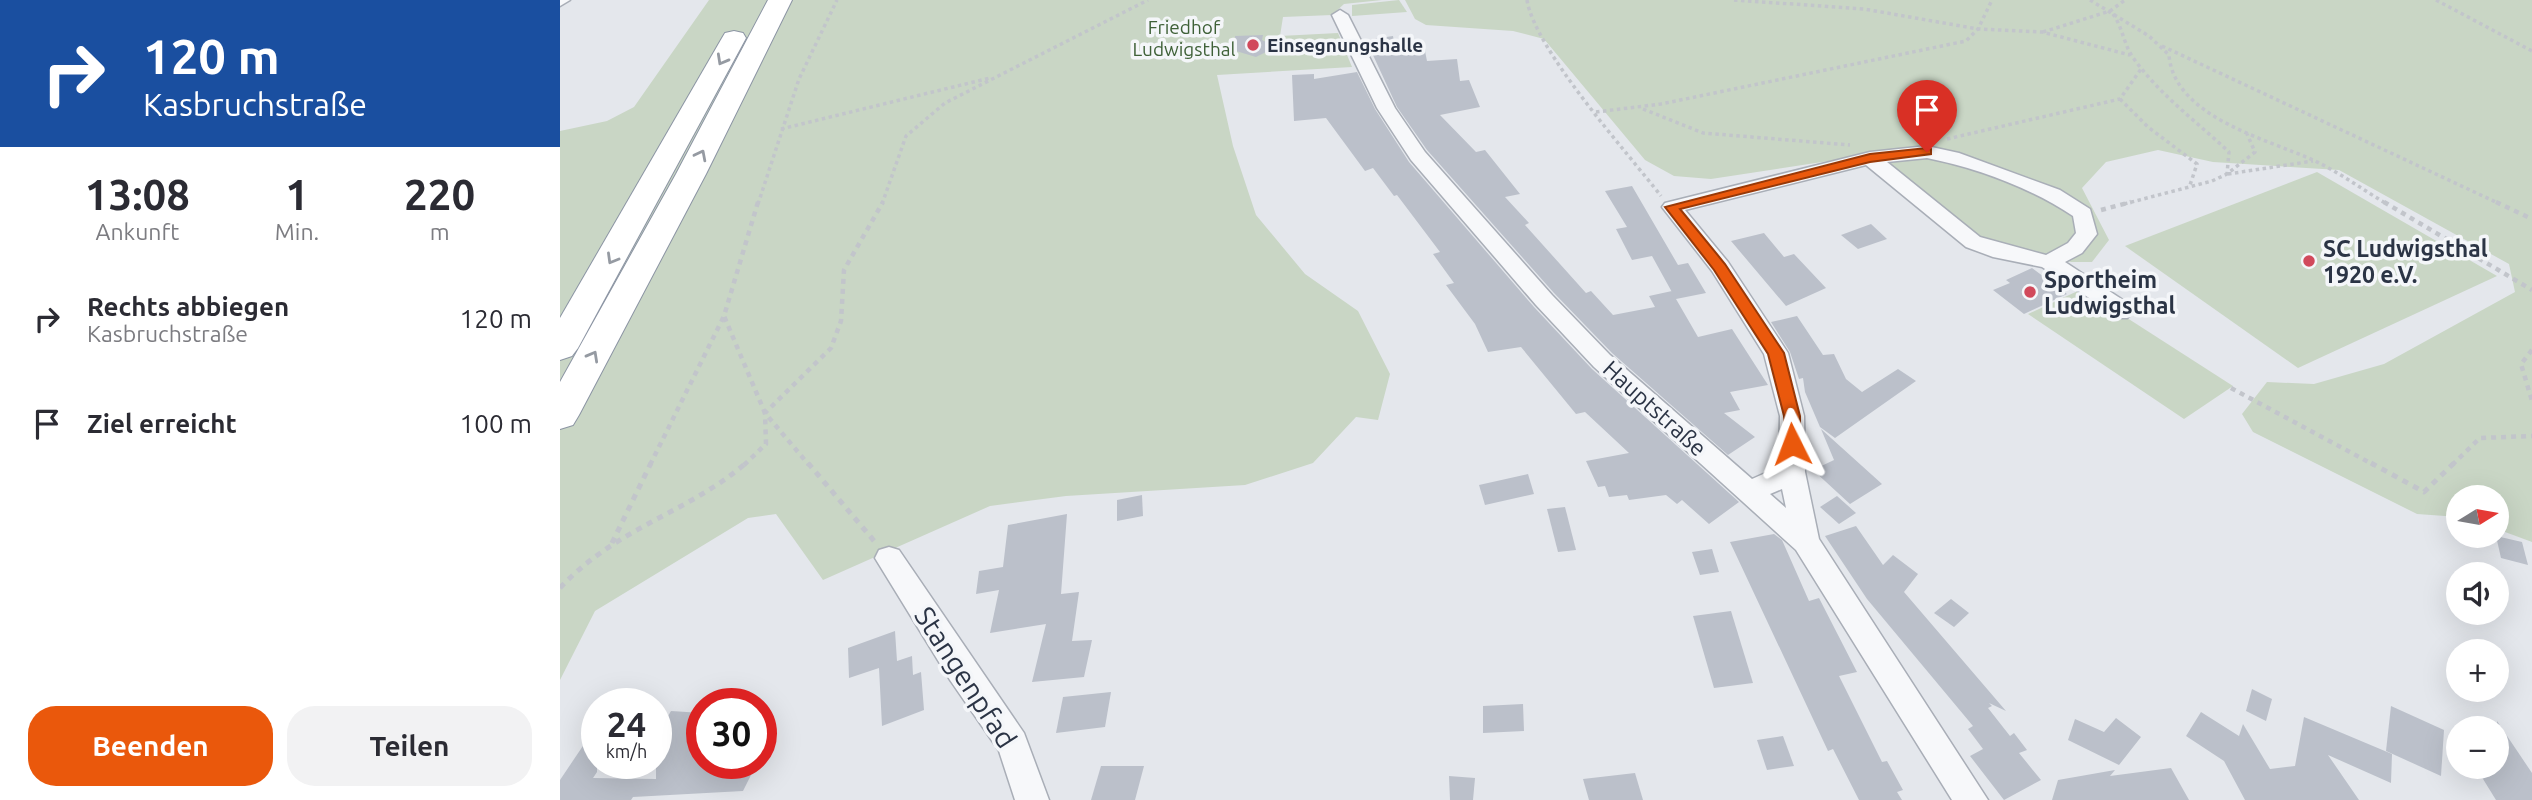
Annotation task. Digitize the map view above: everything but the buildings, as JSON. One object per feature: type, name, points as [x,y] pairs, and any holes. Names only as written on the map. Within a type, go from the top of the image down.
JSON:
[{"type":"highway","points":[[560,348],[755,0]]},
{"type":"highway","points":[[560,415],[691,174],[780,0]]},
{"type":"street","name":"Hauptstraße","points":[[1340,15],[1386,108],[1418,156],[1602,361],[1806,542],[1971,800]]},
{"type":"street","points":[[1806,542],[1796,503],[1792,472],[1792,416],[1776,353],[1720,267],[1672,207],[1870,158],[1927,152],[1952,157],[2053,194],[2083,213],[2087,234],[2075,248],[2049,262]]},
{"type":"street","points":[[1870,158],[1973,242],[2001,252],[2049,262],[2124,311],[2119,313]]},
{"type":"street","points":[[1748,489],[1769,484],[1792,472]]},
{"type":"street","name":"Stangenpfad","points":[[889,558],[961,670],[1013,744],[1032,800]]},
{"type":"path","points":[[612,544],[724,316],[780,129],[799,79],[837,0]]},
{"type":"path","points":[[560,588],[585,563],[612,544],[736,472],[766,444],[765,413],[831,348],[841,321],[844,270],[886,198],[906,136],[945,103],[1148,0]]},
{"type":"path","points":[[1527,0],[1530,18],[1549,50],[1653,188],[1672,207]]},
{"type":"path","points":[[1734,0],[1864,9],[1978,29],[2042,32],[2130,55]]},
{"type":"path","points":[[1596,112],[1639,108],[1966,41],[1978,29],[1992,0]]},
{"type":"path","points":[[2090,0],[2110,11],[2169,55],[2170,68],[2180,87],[2206,111],[2247,134],[2315,161],[2532,290]]},
{"type":"path","points":[[2042,32],[2110,11],[2125,0]]},
{"type":"path","points":[[2436,0],[2532,51]]},
{"type":"path","points":[[2110,11],[2124,31],[2130,55],[2141,69],[2164,95],[2229,152],[2227,174]]},
{"type":"path","points":[[2157,44],[2532,219]]},
{"type":"path","points":[[1927,152],[1934,143],[1962,135],[2120,99],[2141,69]]},
{"type":"path","points":[[780,129],[998,76]]},
{"type":"path","points":[[2120,99],[2148,127],[2197,164],[2190,186]]},
{"type":"path","points":[[1639,108],[1667,116],[1703,133],[1847,144],[1870,158]]},
{"type":"path","points":[[2083,213],[2212,181],[2227,174],[2255,152],[2247,134]]},
{"type":"path","points":[[2227,174],[2315,161]]},
{"type":"path","points":[[724,316],[765,413],[889,558]]},
{"type":"path","points":[[2532,349],[2521,364],[2532,401]]},
{"type":"path","points":[[2231,388],[2424,492],[2480,438],[2532,436]]},
{"type":"green space","name":"Friedhof Ludwigsthal","points":[[709,0],[1382,0],[1344,4],[1332,15],[1283,17],[1280,36],[1338,33],[1352,67],[1217,75],[1233,146],[1256,215],[1305,274],[1358,311],[1390,374],[1378,420],[1356,417],[1313,463],[1245,485],[1066,496],[990,506],[823,580],[776,514],[748,518],[595,611],[560,680],[560,131],[607,121],[634,107]]},
{"type":"green space","points":[[1399,0],[1407,12],[1352,16],[1352,5]]},
{"type":"green space","points":[[1405,0],[2532,0],[2532,542],[2510,534],[2510,485],[2446,485],[2446,516],[2417,514],[2253,432],[2242,414],[2267,382],[2314,384],[2384,364],[2515,292],[2509,264],[2339,170],[2213,162],[2158,150],[2106,162],[2082,188],[2109,240],[2092,262],[2071,262],[1977,237],[1888,168],[1848,158],[1711,179],[1674,176],[1645,160],[1544,39],[1513,31],[1426,25],[1415,19]]},
{"type":"green space","name":"SC Ludwigsthal 1920 e.V.","points":[[2317,172],[2497,276],[2298,368],[2125,246]]},
{"type":"green space","points":[[2082,289],[2233,386],[2184,419],[2028,314]]},
{"type":"place","name":"Einsegnungshalle","points":[[1253,45]]},
{"type":"place","name":"SC Ludwigsthal 1920 e.V.","points":[[2309,261]]},
{"type":"place","name":"Sportheim Ludwigsthal","points":[[2030,292]]},
{"type":"route","points":[[1792,444],[1792,416],[1776,353],[1720,267],[1672,207],[1870,158],[1927,152]]}]
